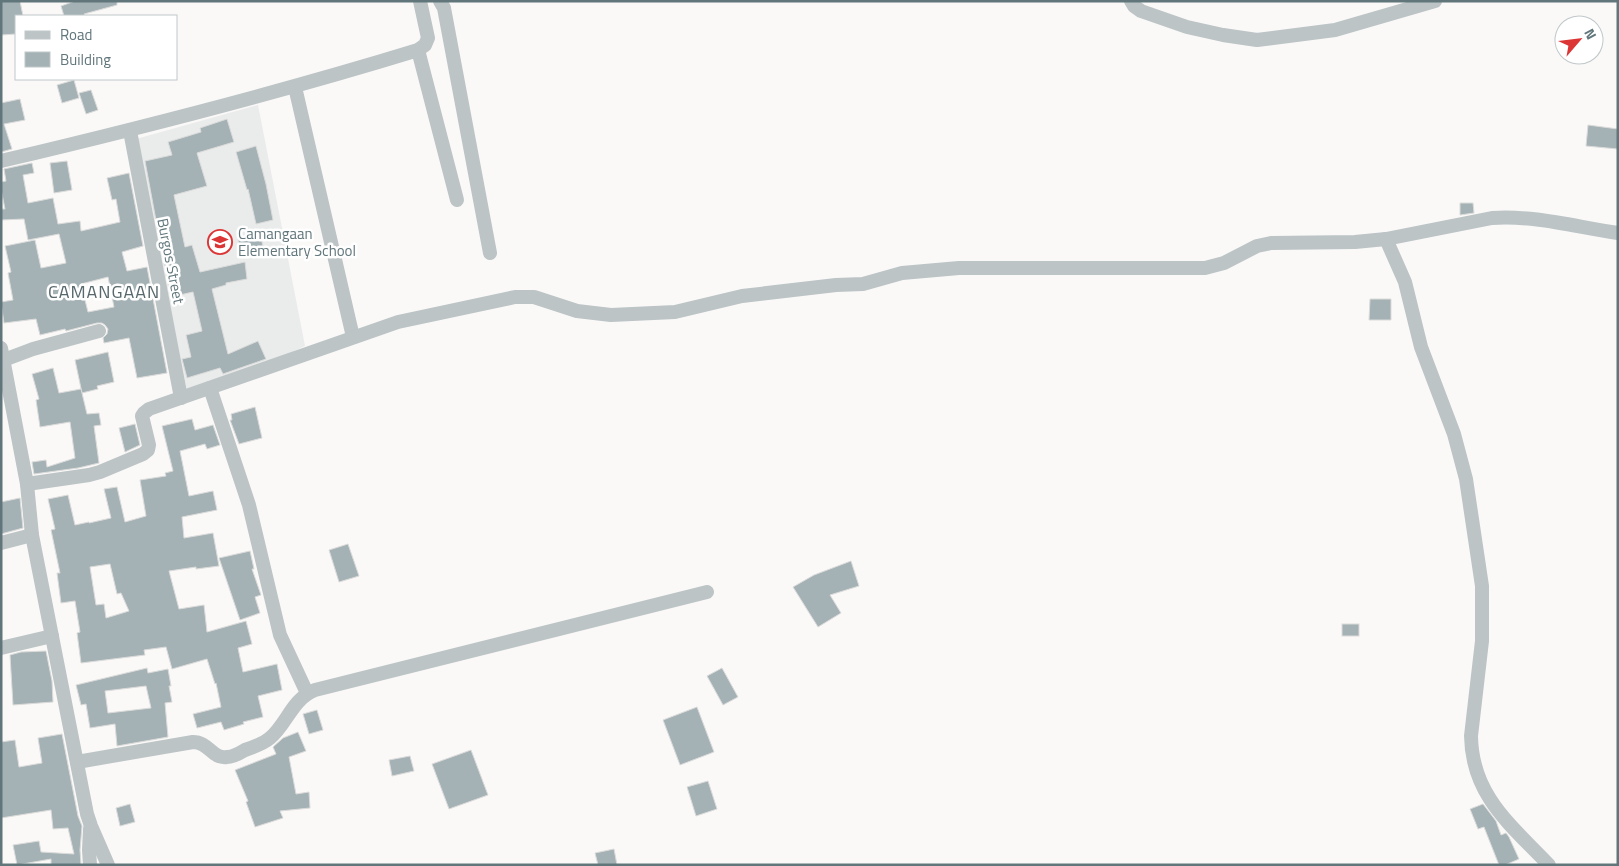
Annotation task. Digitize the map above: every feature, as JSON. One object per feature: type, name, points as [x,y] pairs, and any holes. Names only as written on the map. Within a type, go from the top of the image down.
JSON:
[{"type":"street","points":[[1,161],[130,131],[294,87],[418,50],[425,45],[428,38],[420,1]]},
{"type":"street","points":[[440,1],[444,8],[490,253]]},
{"type":"street","points":[[1131,1],[1141,11],[1187,27],[1257,40],[1335,30],[1435,1]]},
{"type":"street","points":[[418,50],[457,200]]},
{"type":"street","points":[[294,87],[354,337]]},
{"type":"street","name":"Burgos Street","points":[[130,131],[181,398]]},
{"type":"street","points":[[27,484],[89,475],[143,454],[148,450],[149,445],[142,418],[144,412],[398,322],[516,297],[534,297],[577,311],[611,315],[675,312],[742,296],[836,285],[863,284],[902,273],[923,270],[959,268],[1205,268],[1224,263],[1257,246],[1271,243],[1355,242],[1386,239],[1492,218],[1509,217],[1618,233]]},
{"type":"street","points":[[1386,239],[1405,282],[1421,347],[1454,434],[1466,478],[1482,586],[1482,641],[1471,736],[1474,766],[1485,793],[1493,805],[1549,865]]},
{"type":"street","points":[[99,331],[2,357],[27,484],[32,535],[77,762],[91,826],[108,865]]},
{"type":"street","points":[[210,388],[249,505],[277,627],[307,694]]},
{"type":"street","points":[[1,543],[32,535]]},
{"type":"street","points":[[77,762],[193,742],[203,743],[219,756],[230,757],[270,738],[286,716],[307,694],[315,690],[707,592]]},
{"type":"street","points":[[1,648],[52,636]]},
{"type":"street","points":[[90,865],[91,826]]},
{"type":"shaded area","name":"Camangaan Elementary School","points":[[258,105],[305,346],[260,367],[183,394],[136,139]]},
{"type":"building","points":[[1,1],[20,1],[23,15],[15,15],[15,34],[1,35]]},
{"type":"building","points":[[75,1],[117,1],[117,5],[84,15],[64,15],[61,6]]},
{"type":"building","points":[[74,80],[79,98],[62,103],[57,85]]},
{"type":"building","points":[[91,90],[98,110],[86,114],[79,93]]},
{"type":"building","points":[[20,99],[25,120],[4,124],[12,149],[1,152],[1,103]]},
{"type":"building","points":[[227,119],[234,142],[197,153],[207,186],[174,195],[185,247],[192,245],[200,272],[245,262],[247,279],[226,283],[226,285],[212,289],[228,354],[258,341],[266,359],[223,374],[220,368],[187,378],[182,359],[191,357],[186,335],[202,331],[193,292],[171,297],[164,263],[167,262],[162,242],[160,242],[145,161],[172,155],[168,142],[201,132],[200,128]]},
{"type":"building","points":[[1588,125],[1618,129],[1618,149],[1586,146]]},
{"type":"building","points":[[256,146],[273,220],[256,224],[248,189],[236,152]]},
{"type":"building","points":[[67,161],[72,190],[54,193],[50,163]]},
{"type":"building","points":[[32,163],[34,173],[23,175],[28,203],[53,198],[58,224],[80,221],[81,231],[120,222],[116,199],[112,200],[107,178],[129,173],[143,246],[122,252],[127,271],[147,267],[167,373],[137,378],[129,338],[104,343],[103,338],[107,334],[108,329],[102,323],[40,335],[36,319],[4,323],[1,302],[13,300],[8,273],[11,272],[5,246],[35,240],[41,268],[66,263],[59,234],[28,240],[24,219],[1,220],[1,209],[5,209],[1,189],[1,182],[6,181],[4,169]],"holes":[[[108,277],[114,307],[88,312],[81,284]]]},
{"type":"building","points":[[1460,203],[1473,203],[1474,213],[1460,215]]},
{"type":"building","points":[[260,234],[264,250],[241,255],[238,239]]},
{"type":"building","points":[[1370,299],[1391,299],[1391,320],[1369,320]]},
{"type":"building","points":[[108,352],[114,382],[97,386],[98,389],[82,393],[75,360]]},
{"type":"building","points":[[53,368],[59,393],[81,389],[87,414],[99,413],[101,425],[94,426],[99,463],[34,474],[32,462],[46,460],[47,467],[75,458],[70,422],[40,427],[36,400],[39,399],[32,374]]},
{"type":"building","points":[[255,407],[262,438],[239,444],[230,420],[232,420],[231,414]]},
{"type":"building","points":[[192,419],[195,430],[213,425],[220,445],[207,449],[205,444],[180,451],[189,496],[213,491],[217,510],[182,517],[184,538],[213,533],[219,566],[169,571],[179,609],[204,605],[207,632],[246,621],[252,644],[238,648],[243,672],[277,664],[282,690],[258,696],[263,717],[243,722],[244,724],[224,730],[221,722],[197,728],[193,714],[221,707],[216,683],[207,659],[172,669],[166,647],[144,650],[145,655],[81,663],[77,633],[80,632],[75,601],[61,603],[57,573],[60,573],[51,530],[55,529],[48,499],[68,495],[75,525],[89,523],[111,518],[104,489],[117,487],[125,522],[146,516],[140,480],[166,476],[165,473],[173,471],[162,426]],"holes":[[[110,564],[117,594],[121,593],[129,611],[106,618],[104,604],[96,605],[90,567]]]},
{"type":"building","points":[[135,424],[140,445],[125,452],[119,428]]},
{"type":"building","points":[[20,498],[23,528],[1,534],[1,502]]},
{"type":"building","points":[[348,544],[359,576],[339,582],[329,550]]},
{"type":"building","points":[[250,551],[254,569],[252,569],[261,595],[255,597],[260,613],[240,620],[219,558]]},
{"type":"building","points":[[851,561],[859,586],[830,595],[841,613],[818,627],[793,587],[814,575]]},
{"type":"building","points":[[1342,624],[1359,624],[1359,636],[1342,636]]},
{"type":"building","points":[[46,651],[52,681],[53,702],[13,705],[10,655],[21,652]]},
{"type":"building","points":[[147,668],[148,673],[168,669],[172,702],[165,703],[168,737],[117,746],[115,724],[90,728],[86,704],[81,705],[76,685]],"holes":[[[146,686],[151,708],[108,713],[105,691]]]},
{"type":"building","points":[[722,668],[738,697],[723,705],[707,676]]},
{"type":"building","points":[[697,707],[714,752],[680,765],[663,720]]},
{"type":"building","points":[[317,710],[323,730],[309,734],[303,714]]},
{"type":"building","points":[[298,732],[306,751],[289,757],[296,794],[309,792],[310,808],[280,811],[283,818],[255,827],[246,802],[248,801],[235,770],[276,754],[273,747],[283,738]]},
{"type":"building","points":[[62,734],[78,816],[82,826],[81,865],[51,865],[51,859],[17,865],[13,845],[39,841],[41,852],[74,854],[68,828],[53,829],[51,810],[1,818],[1,742],[15,740],[19,767],[42,763],[38,738]]},
{"type":"building","points":[[471,750],[488,795],[449,809],[432,764]]},
{"type":"building","points":[[410,756],[414,771],[392,776],[389,760]]},
{"type":"building","points":[[708,781],[717,809],[696,816],[687,787]]},
{"type":"building","points":[[130,804],[135,822],[120,826],[116,808]]},
{"type":"building","points":[[1483,804],[1496,821],[1501,835],[1506,833],[1509,837],[1519,859],[1505,865],[1499,865],[1484,827],[1478,829],[1470,809]]},
{"type":"building","points":[[614,849],[617,865],[598,865],[595,853]]},
{"type":"place","name":"Camangaan Elementary School","points":[[220,242]]},
{"type":"district","name":"CAMANGAAN","points":[[104,291]]}]
